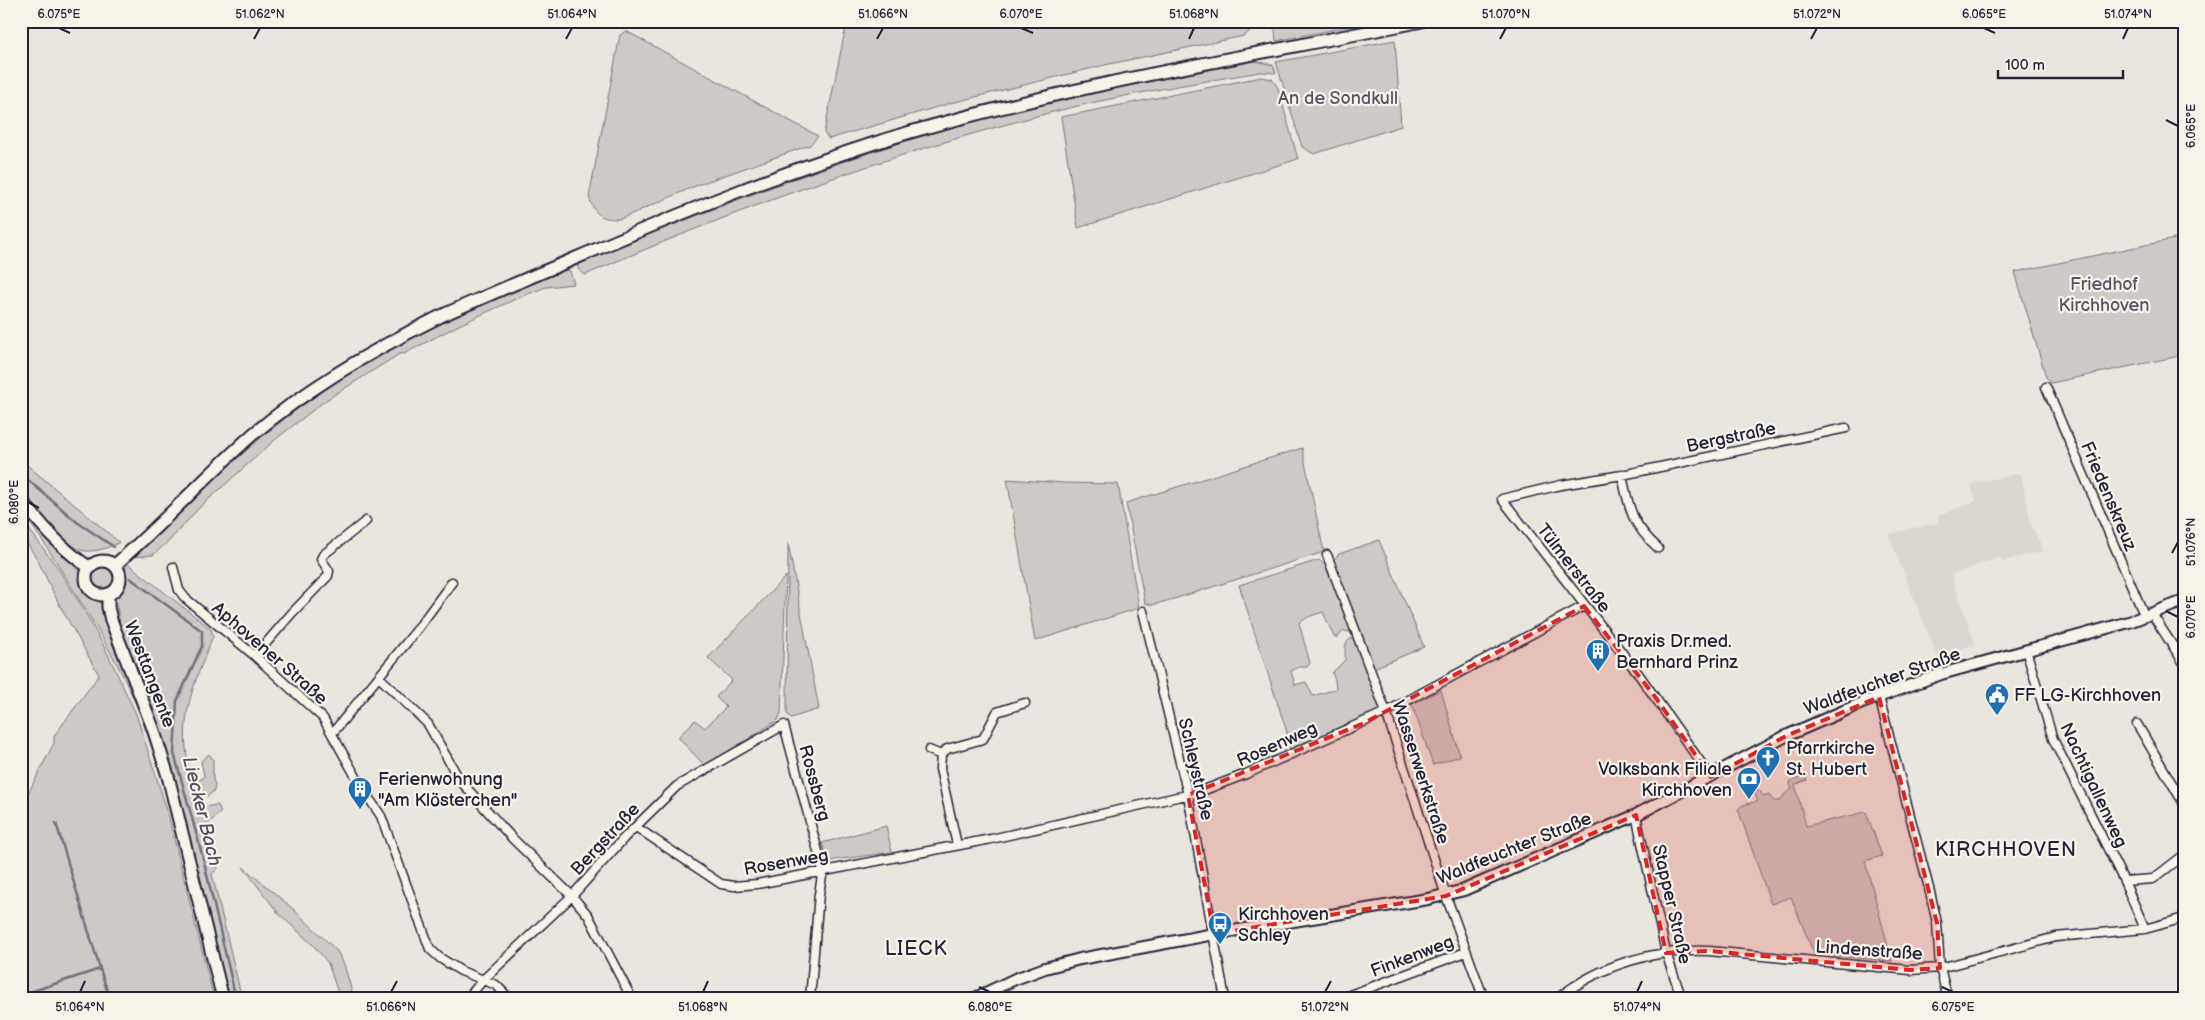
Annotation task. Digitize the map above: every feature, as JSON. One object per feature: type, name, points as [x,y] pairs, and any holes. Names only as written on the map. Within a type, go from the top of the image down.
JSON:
[{"type":"main road","points":[[114,565],[255,433],[341,370],[404,334],[449,312],[683,212],[837,156],[907,133],[998,109],[1147,75],[1422,21]]},
{"type":"main road","points":[[21,500],[68,550],[89,567]]},
{"type":"main road","points":[[99,561],[110,562],[114,565],[120,574],[119,584],[108,594],[98,594],[87,585],[86,576],[89,567],[99,561]]},
{"type":"main road","name":"Westtangente","points":[[108,594],[111,620],[153,728],[168,776],[222,999]]},
{"type":"street","name":"Friedenskreuz","points":[[2046,387],[2148,616],[2184,663]]},
{"type":"street","name":"Bergstraße","points":[[1502,499],[1561,485],[1622,475],[1846,428]]},
{"type":"street","points":[[1622,475],[1631,515],[1646,537],[1658,548]]},
{"type":"street","name":"Tülmerstraße","points":[[1502,499],[1647,685],[1711,777]]},
{"type":"street","points":[[255,656],[292,612],[328,576],[329,571],[321,559],[323,555],[366,521]]},
{"type":"street","name":"Wasserwerkstraße","points":[[1327,555],[1386,712],[1446,896],[1484,999]]},
{"type":"street","name":"Aphovener Straße","points":[[173,567],[179,590],[185,598],[255,656],[323,718],[364,791],[381,816],[430,948],[440,958],[462,971],[496,984],[510,999]]},
{"type":"street","points":[[331,732],[335,730],[379,677],[452,582]]},
{"type":"street","name":"Waldfeuchter Straße","points":[[973,999],[1015,979],[1045,968],[1080,959],[1214,934],[1446,896],[1547,856],[1636,815],[1786,736],[1879,696],[1946,672],[2148,616],[2184,601]]},
{"type":"street","name":"Rosenweg","points":[[636,827],[721,884],[734,886],[757,884],[957,845],[1188,796],[1246,774],[1386,712],[1584,606]]},
{"type":"street","name":"Schleystraße","points":[[1143,611],[1188,796],[1225,999]]},
{"type":"street","name":"Nachtigallenweg","points":[[2026,650],[2053,739],[2124,881],[2145,929]]},
{"type":"street","points":[[379,677],[418,713],[431,728],[460,779],[471,793],[513,839],[572,896],[594,923],[632,999]]},
{"type":"street","points":[[1879,696],[1937,923],[1940,968],[1948,999]]},
{"type":"street","points":[[957,845],[940,769],[941,755],[947,750],[983,739],[997,712],[1025,703]]},
{"type":"street","points":[[2137,724],[2184,804]]},
{"type":"street","name":"Bergstraße","points":[[467,999],[483,980],[572,896],[677,786],[784,725]]},
{"type":"street","name":"Rossberg","points":[[784,725],[823,870],[819,894],[810,999]]},
{"type":"street","points":[[929,750],[941,755]]},
{"type":"street","name":"Stapper Straße","points":[[1636,815],[1666,953],[1682,999]]},
{"type":"street","points":[[2124,881],[2154,880],[2184,855]]},
{"type":"street","name":"Lindenstraße","points":[[1557,999],[1589,976],[1681,950],[1910,970],[1940,968],[2056,937],[2145,929],[2184,918]]},
{"type":"street","name":"Finkenweg","points":[[1339,999],[1466,952]]},
{"type":"highlighted area","points":[[1584,606],[1656,698],[1711,777],[1786,736],[1879,697],[1937,923],[1940,968],[1910,970],[1709,951],[1666,953],[1636,815],[1446,896],[1214,934],[1188,795],[1364,723]]},
{"type":"shaded area","points":[[2021,473],[2031,524],[2044,551],[2002,561],[2000,557],[1951,575],[1975,644],[1938,658],[1888,534],[1938,523],[1938,516],[1976,501],[1970,484]]},
{"type":"green space","points":[[847,21],[1262,21],[1244,36],[1105,65],[951,103],[829,139],[824,133]]},
{"type":"green space","points":[[1274,21],[1377,21],[1276,41]]},
{"type":"green space","points":[[626,31],[818,136],[810,145],[700,184],[620,219],[603,217],[596,212],[589,197],[620,35]]},
{"type":"green space","name":"An de Sondkull","points":[[1395,40],[1401,126],[1314,154],[1302,147],[1276,62]]},
{"type":"green space","points":[[1256,61],[1273,65],[1276,73],[1260,72],[1125,96],[1045,114],[986,130],[869,166],[754,206],[585,275],[578,269],[578,265],[584,261],[685,220],[837,164],[941,131],[993,116],[1058,101]]},
{"type":"green space","points":[[1261,77],[1272,79],[1278,88],[1298,159],[1078,228],[1061,117]]},
{"type":"green space","name":"Friedhof Kirchhoven","points":[[2184,237],[2184,355],[2051,383],[2046,377],[2015,272]]},
{"type":"green space","points":[[561,269],[570,271],[574,284],[546,287],[459,325],[404,354],[401,353],[326,400],[276,439],[200,507],[169,541],[153,555],[134,557],[192,499],[252,445],[316,395],[350,372],[429,328],[472,307]]},
{"type":"green space","points":[[1302,448],[1324,552],[1174,599],[1152,605],[1145,603],[1126,503]]},
{"type":"green space","points":[[21,460],[119,542],[106,548],[85,551],[69,542],[39,512],[24,491],[20,482]]},
{"type":"green space","points":[[1007,479],[1118,484],[1139,608],[1035,641]]},
{"type":"green space","points":[[21,509],[78,570],[85,592],[100,601],[113,646],[144,717],[164,778],[219,999],[217,999],[174,821],[153,751],[134,699],[98,631],[46,545],[21,512]]},
{"type":"green space","points":[[21,518],[59,570],[81,605],[106,650],[136,714],[167,810],[214,999],[21,999],[21,807],[54,743],[54,736],[99,675],[60,606],[37,559],[21,534]]},
{"type":"green space","points":[[1379,540],[1424,647],[1374,668],[1334,559],[1339,554]]},
{"type":"green space","points":[[788,543],[819,709],[791,718],[787,714]]},
{"type":"green space","points":[[1319,560],[1326,566],[1350,627],[1350,632],[1343,631],[1338,637],[1334,637],[1323,612],[1308,617],[1299,623],[1310,663],[1307,667],[1299,667],[1291,671],[1295,685],[1306,682],[1313,696],[1336,689],[1332,673],[1345,660],[1346,644],[1353,638],[1379,697],[1380,709],[1376,713],[1290,750],[1286,729],[1239,585]]},
{"type":"green space","points":[[127,563],[211,629],[213,636],[191,694],[185,739],[188,766],[192,775],[197,780],[202,779],[204,776],[201,761],[209,754],[213,759],[214,791],[208,796],[203,795],[200,798],[204,807],[218,805],[221,812],[204,827],[218,868],[212,874],[242,999],[229,999],[176,786],[122,635],[115,596],[121,586]]},
{"type":"green space","points":[[102,566],[110,570],[114,578],[110,586],[102,590],[94,586],[90,578],[94,570]]},
{"type":"green space","points":[[786,576],[781,713],[778,720],[705,766],[678,737],[695,720],[705,728],[726,707],[716,697],[732,680],[708,658]]},
{"type":"green space","points":[[1441,690],[1460,756],[1433,765],[1412,704]]},
{"type":"green space","points":[[1805,775],[1807,780],[1795,785],[1806,826],[1866,812],[1882,856],[1865,861],[1892,961],[1814,954],[1791,897],[1771,904],[1738,809],[1743,805],[1758,801],[1754,792],[1759,790],[1763,796],[1768,794],[1774,801],[1780,801],[1792,789],[1789,782]]},
{"type":"green space","points":[[886,826],[892,852],[828,861],[822,843]]},
{"type":"green space","points":[[243,867],[291,907],[337,951],[344,964],[354,999],[340,999],[328,963],[313,945],[279,914]]},
{"type":"waterway","name":"Liecker Bach","points":[[21,474],[77,522],[114,547]]},
{"type":"waterway","name":"Liecker Bach","points":[[130,578],[202,631],[202,646],[177,701],[174,753],[203,858],[236,999]]},
{"type":"waterway","points":[[56,823],[100,969]]},
{"type":"waterway","points":[[21,995],[100,969],[110,999]]},
{"type":"place","name":"Praxis Dr.med. Bernhard Prinz","points":[[1598,672]]},
{"type":"place","name":"FF LG-Kirchhoven","points":[[1997,716]]},
{"type":"place","name":"Pfarrkirche St. Hubert","points":[[1768,779]]},
{"type":"place","name":"Volksbank Filiale Kirchhoven","points":[[1749,800]]},
{"type":"place","name":"Ferienwohnung \"Am Klösterchen\"","points":[[360,810]]},
{"type":"place","name":"Kirchhoven Schley","points":[[1220,945]]},
{"type":"district","name":"KIRCHHOVEN","points":[[2006,849]]},
{"type":"district","name":"LIECK","points":[[916,948]]}]
